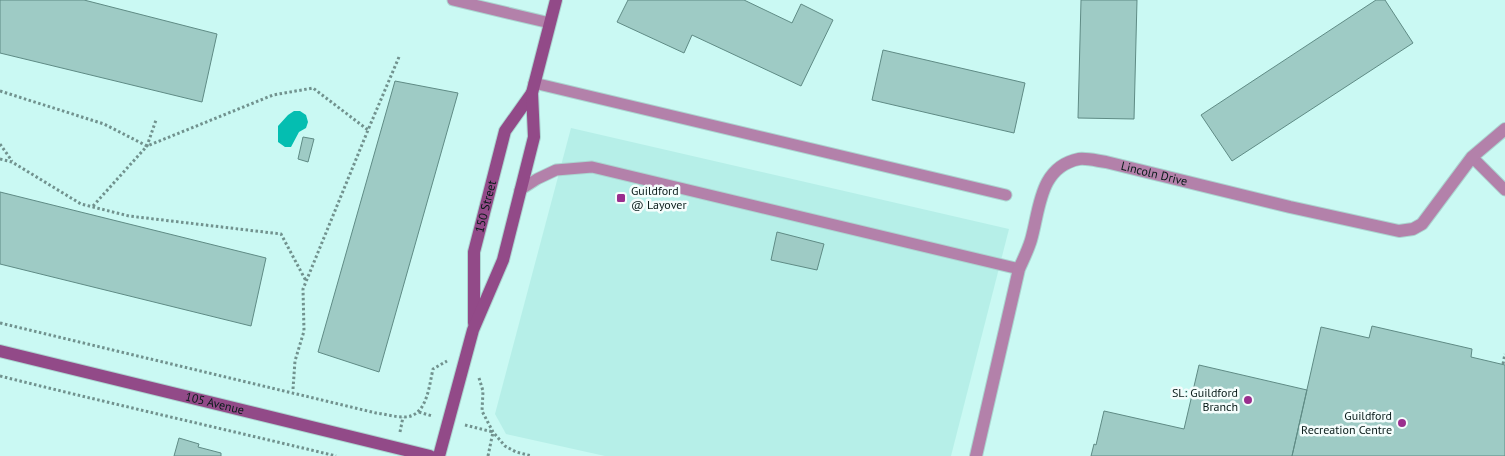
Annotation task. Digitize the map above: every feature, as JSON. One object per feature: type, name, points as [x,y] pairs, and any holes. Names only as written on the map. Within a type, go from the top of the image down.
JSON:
[{"type":"main road","name":"150 Street","points":[[439,456],[474,330],[503,260],[534,137],[533,88],[556,0]]},
{"type":"main road","name":"150 Street","points":[[474,330],[474,252],[504,131],[533,88]]},
{"type":"main road","name":"105 Avenue","points":[[0,351],[430,456]]},
{"type":"street","name":"Lincoln Drive","points":[[976,456],[1019,269],[1030,241],[1042,193],[1050,177],[1063,165],[1080,159],[1106,162],[1299,209],[1399,231],[1414,229],[1422,224],[1472,157],[1505,129]]},
{"type":"lane","points":[[453,0],[550,23]]},
{"type":"lane","points":[[533,88],[1006,195]]},
{"type":"lane","points":[[1472,157],[1505,190]]},
{"type":"lane","points":[[520,190],[556,170],[592,167],[1019,269]]},
{"type":"path","points":[[293,388],[295,361],[304,331],[303,289],[398,57]]},
{"type":"path","points":[[0,91],[104,124],[147,146],[273,95],[313,88],[368,130]]},
{"type":"path","points":[[93,206],[147,146],[156,120]]},
{"type":"path","points":[[0,144],[12,162]]},
{"type":"path","points":[[0,159],[12,162],[81,204],[129,216],[281,234],[306,280]]},
{"type":"path","points":[[0,323],[403,418],[419,412],[424,403],[433,369],[468,350],[483,391],[482,412],[493,432],[505,446],[516,452],[532,456]]},
{"type":"path","points":[[1503,364],[1505,354]]},
{"type":"path","points":[[0,376],[336,456]]},
{"type":"path","points":[[473,427],[493,432]]},
{"type":"path","points":[[488,456],[493,432]]},
{"type":"shaded area","points":[[571,128],[1009,229],[951,456],[605,456],[506,434],[495,414]]},
{"type":"water","points":[[294,111],[300,111],[306,115],[308,122],[306,128],[299,132],[291,147],[285,147],[278,142],[278,126]]},
{"type":"building","points":[[0,0],[84,0],[217,34],[202,102],[0,53]]},
{"type":"building","points":[[628,0],[744,0],[792,23],[801,4],[833,20],[801,86],[692,35],[684,53],[617,22]]},
{"type":"building","points":[[1081,0],[1137,0],[1134,119],[1078,118]]},
{"type":"building","points":[[1376,0],[1385,0],[1413,43],[1232,161],[1201,115]]},
{"type":"building","points":[[883,50],[1025,83],[1014,133],[872,100]]},
{"type":"building","points":[[395,81],[458,93],[379,372],[318,352]]},
{"type":"building","points":[[303,137],[314,139],[308,162],[298,159]]},
{"type":"building","points":[[0,192],[266,258],[251,326],[0,264]]},
{"type":"building","points":[[777,232],[824,244],[817,270],[771,260]]},
{"type":"building","name":"Guildford Recreation Centre","points":[[1372,326],[1472,349],[1471,357],[1505,365],[1505,456],[1292,456],[1321,327],[1369,338]]},
{"type":"building","name":"SL: Guildford Branch","points":[[1199,365],[1307,390],[1292,456],[1091,456],[1094,444],[1096,445],[1104,411],[1184,429]]},
{"type":"building","points":[[179,438],[199,444],[198,447],[221,453],[221,456],[174,456]]},
{"type":"place","name":"Guildford @ Layover","points":[[621,198]]},
{"type":"place","name":"SL: Guildford Branch","points":[[1248,400]]},
{"type":"place","name":"Guildford Recreation Centre","points":[[1402,423]]}]
